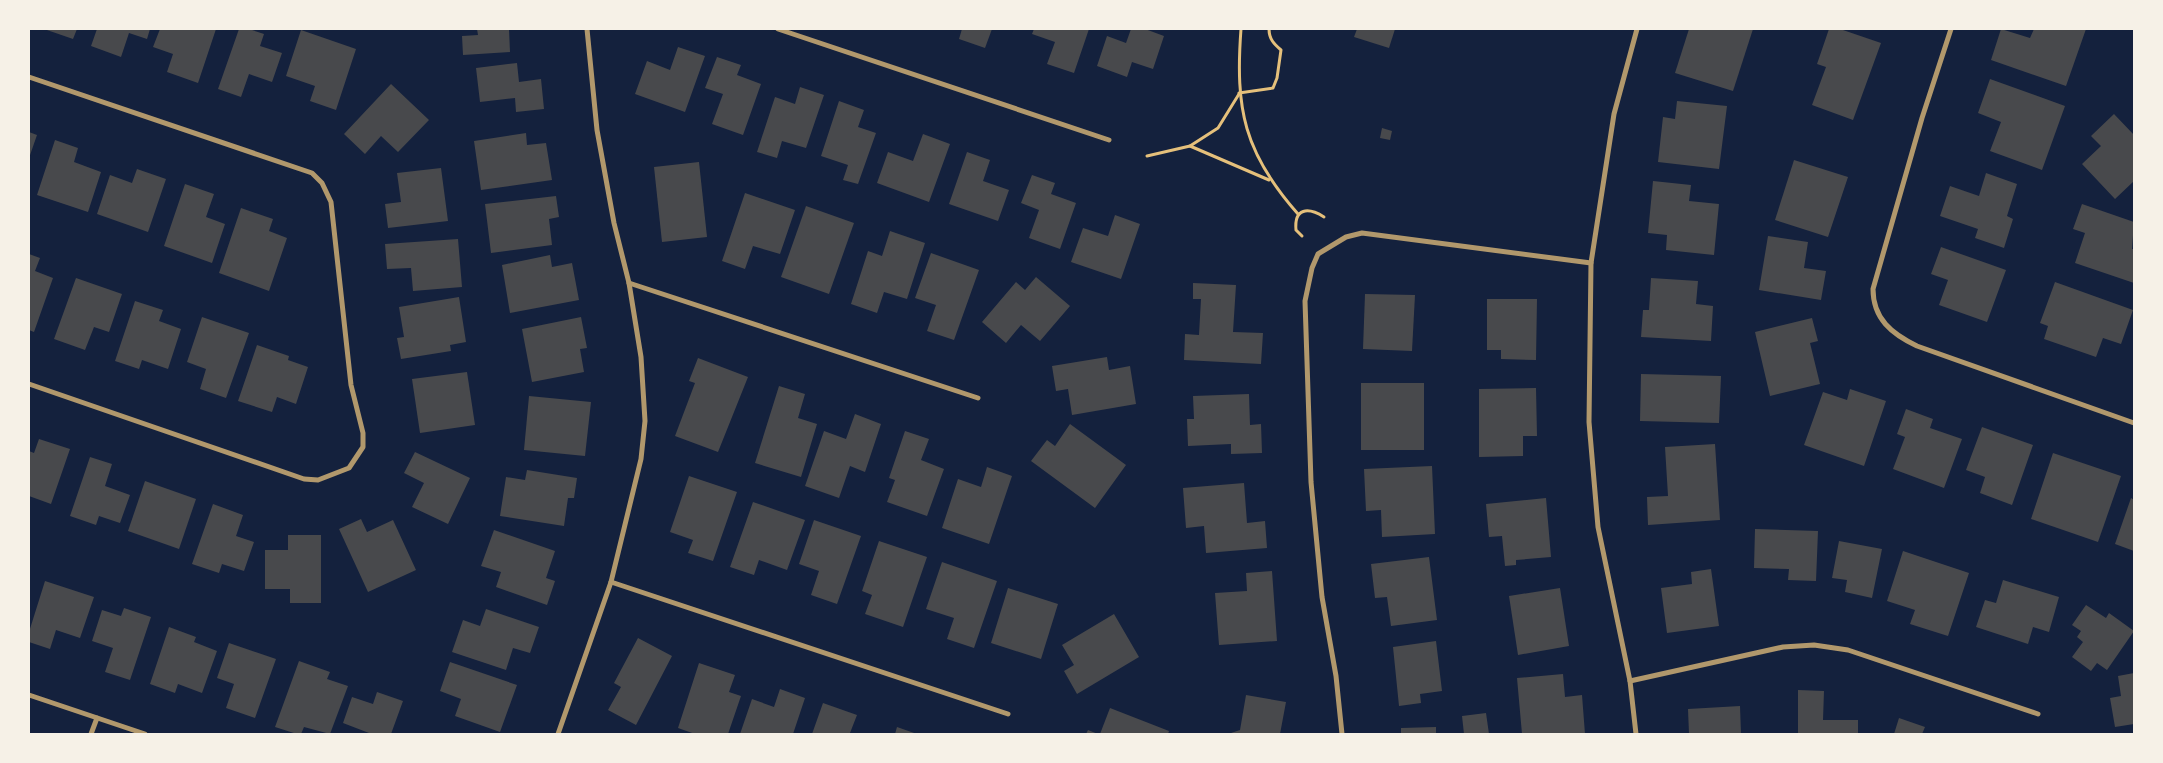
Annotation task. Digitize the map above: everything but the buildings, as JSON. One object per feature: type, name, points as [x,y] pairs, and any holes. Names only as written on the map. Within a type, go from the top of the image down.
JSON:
[{"type":"street","points":[[558,734],[611,582],[641,459],[645,421],[641,357],[629,283],[614,223],[597,130],[587,29]]},
{"type":"street","points":[[778,29],[1109,140]]},
{"type":"street","points":[[1636,734],[1630,681],[1598,527],[1589,422],[1591,263],[1614,114],[1637,29]]},
{"type":"street","points":[[1952,29],[1922,118],[1873,289],[1873,303],[1880,320],[1899,337],[1917,346],[2134,423]]},
{"type":"street","points":[[29,77],[312,173],[322,183],[331,202],[351,385],[363,433],[362,447],[349,468],[318,480],[304,479],[29,384]]},
{"type":"street","points":[[1342,734],[1336,676],[1322,597],[1311,482],[1305,301],[1312,268],[1318,254],[1329,246],[1362,233],[1591,263]]},
{"type":"street","points":[[629,283],[978,398]]},
{"type":"street","points":[[611,582],[1008,714]]},
{"type":"street","points":[[1630,681],[1784,648],[1814,646],[1848,650],[2038,714]]},
{"type":"street","points":[[29,695],[145,734]]},
{"type":"street","points":[[92,734],[97,718]]},
{"type":"path","points":[[1241,29],[1238,65],[1242,112],[1253,147],[1270,180],[1298,214]]},
{"type":"path","points":[[1239,93],[1273,88],[1278,78],[1281,50],[1274,44],[1269,35],[1269,29]]},
{"type":"path","points":[[1147,156],[1190,146],[1218,128],[1239,93]]},
{"type":"path","points":[[1190,146],[1270,180]]},
{"type":"path","points":[[1302,236],[1296,230],[1295,222],[1298,214],[1303,211],[1314,210],[1324,217]]}]
